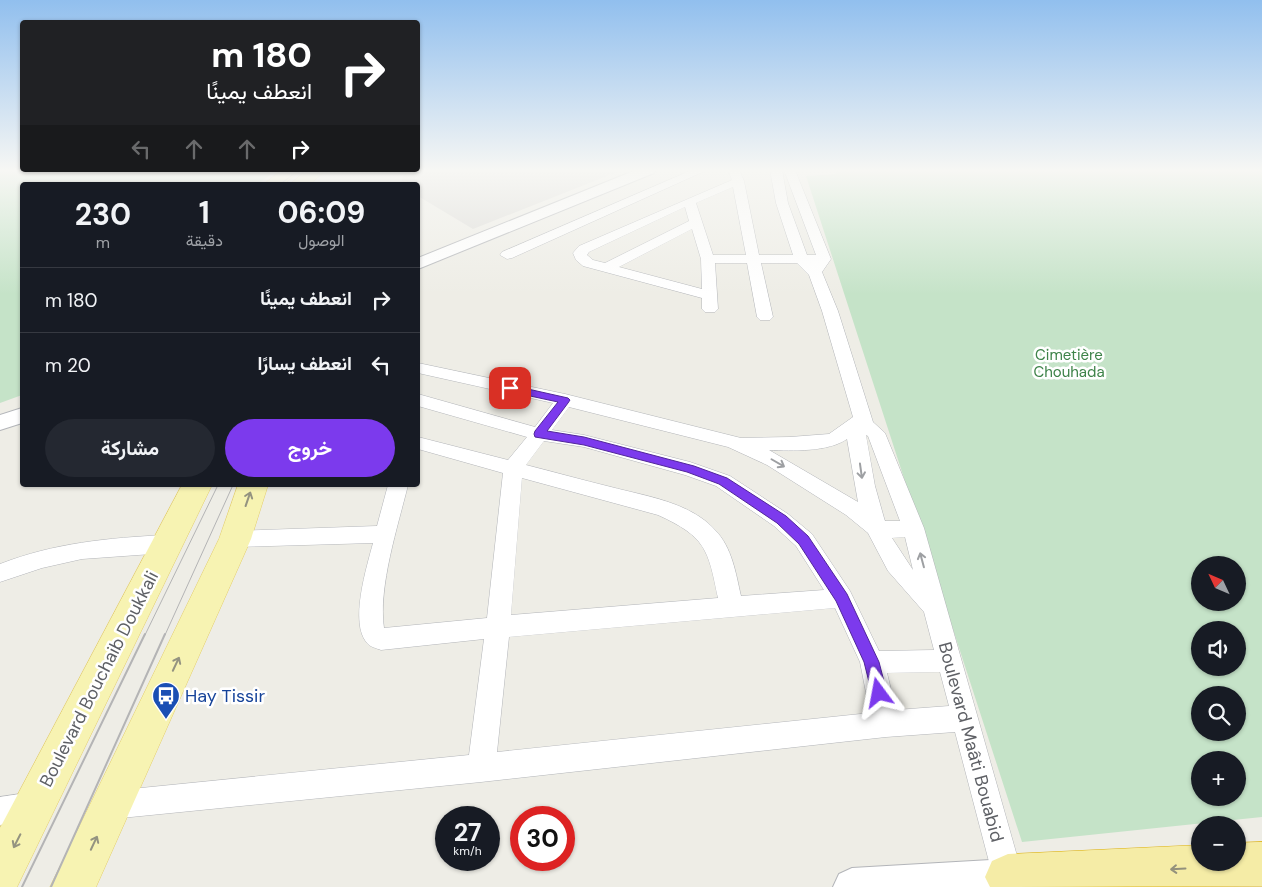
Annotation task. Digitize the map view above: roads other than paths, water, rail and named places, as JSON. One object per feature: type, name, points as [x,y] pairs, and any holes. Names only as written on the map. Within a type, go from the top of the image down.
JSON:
[{"type":"highway","points":[[1008,877],[1262,864]]},
{"type":"main road","name":"Boulevard Bouchaib Doukkali","points":[[0,874],[196,487]]},
{"type":"main road","points":[[73,887],[235,539],[252,487]]},
{"type":"street","points":[[420,263],[547,211]]},
{"type":"street","points":[[507,255],[607,211]]},
{"type":"street","points":[[666,211],[584,249],[580,253],[580,257],[588,262],[709,302],[708,259],[692,211]]},
{"type":"street","points":[[743,211],[765,317]]},
{"type":"street","name":"Boulevard Maâti Bouabid","points":[[785,211],[802,260],[816,274],[864,422],[876,433],[913,528],[1008,877]]},
{"type":"street","points":[[806,211],[824,259],[816,274]]},
{"type":"street","points":[[607,268],[696,222]]},
{"type":"street","points":[[708,259],[824,259]]},
{"type":"street","points":[[420,368],[565,400],[734,442],[774,460],[853,510],[875,527],[892,530],[913,528]]},
{"type":"street","points":[[481,768],[498,627],[513,468],[565,400]]},
{"type":"street","points":[[420,401],[539,434],[584,441],[690,469],[723,481],[781,520],[804,540],[842,598],[872,662],[886,724]]},
{"type":"street","points":[[0,423],[20,416]]},
{"type":"street","points":[[734,442],[790,444],[833,440],[864,422]]},
{"type":"street","name":"Boulevard Maâti Bouabid","points":[[864,422],[856,435],[864,491],[875,527],[896,566],[935,608]]},
{"type":"street","points":[[420,445],[513,468],[664,509],[685,517],[704,529],[717,546],[732,607]]},
{"type":"street","points":[[397,487],[385,534],[371,621],[373,633],[381,639],[498,627],[842,598]]},
{"type":"street","points":[[235,539],[385,534]]},
{"type":"street","points":[[0,572],[50,555],[76,550],[166,544]]},
{"type":"street","points":[[872,662],[949,661]]},
{"type":"street","points":[[111,805],[481,768],[886,724],[965,718]]},
{"type":"street","points":[[0,811],[36,805]]},
{"type":"street","points":[[852,887],[1008,877]]},
{"type":"tram line","points":[[145,635],[217,487]]},
{"type":"tram line","points":[[165,635],[232,487]]},
{"type":"tram line","points":[[22,887],[145,634]]},
{"type":"tram line","points":[[51,887],[165,634]]},
{"type":"place","name":"Hay Tissir","points":[[166,720]]},
{"type":"park label","name":"Cimetière Chouhada","points":[[1069,364]]}]
